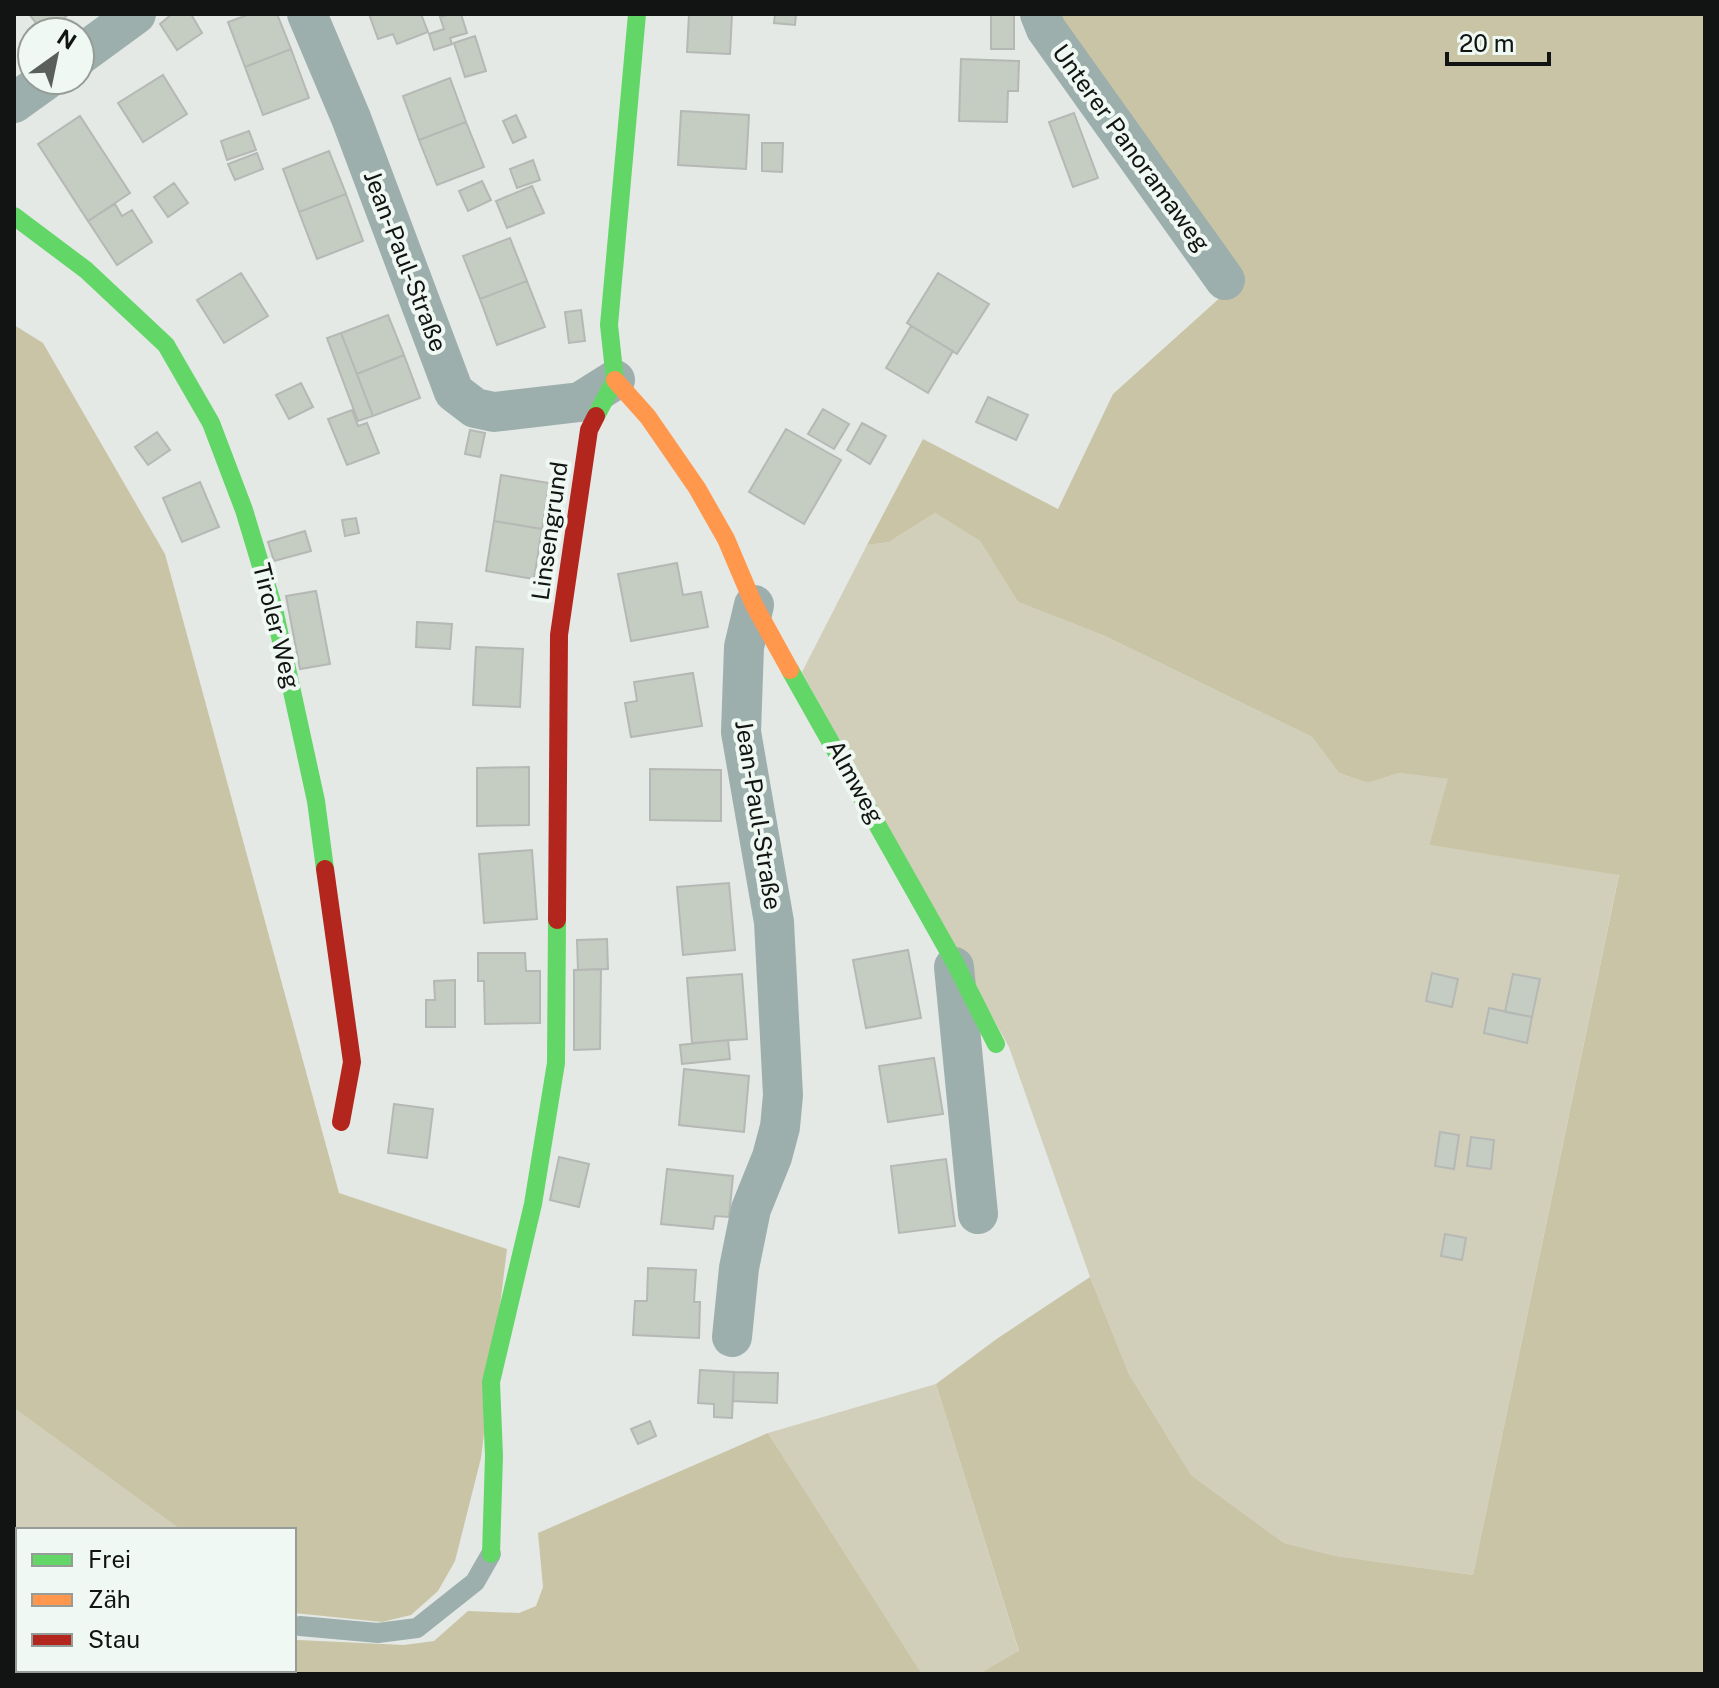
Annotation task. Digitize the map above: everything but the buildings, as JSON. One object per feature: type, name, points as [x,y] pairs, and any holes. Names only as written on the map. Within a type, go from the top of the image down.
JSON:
[{"type":"street","points":[[96,43],[136,14]]},
{"type":"street","name":"Jean-Paul-Straße","points":[[307,14],[351,118],[454,392],[475,408],[494,412],[580,402],[615,380]]},
{"type":"street","points":[[637,14],[609,325],[615,380],[648,417],[697,488],[726,539],[754,605]]},
{"type":"street","name":"Unterer Panoramaweg","points":[[1040,14],[1046,29],[1225,280]]},
{"type":"street","name":"Tiroler Weg","points":[[14,216],[86,270],[166,345],[211,423],[244,510],[274,609],[316,801],[352,1062],[341,1122]]},
{"type":"street","name":"Linsengrund","points":[[491,1554],[494,1456],[491,1382],[533,1204],[556,1063],[559,635],[589,430],[615,380]]},
{"type":"street","name":"Jean-Paul-Straße","points":[[732,1337],[739,1268],[751,1209],[772,1157],[780,1127],[783,1095],[774,922],[741,732],[744,647],[754,605]]},
{"type":"street","name":"Almweg","points":[[754,605],[954,961],[996,1044]]},
{"type":"street","name":"Almweg","points":[[954,961],[978,1214]]},
{"type":"lane","points":[[300,1626],[378,1633],[417,1628],[475,1582],[491,1554]]},
{"type":"shaded area","points":[[1057,14],[1705,14],[1705,1674],[979,1674],[1019,1651],[936,1384],[1090,1277],[1129,1374],[1191,1475],[1284,1543],[1336,1556],[1473,1575],[1619,875],[1429,845],[1448,779],[1399,773],[1368,783],[1339,773],[1312,737],[1105,636],[1018,602],[980,541],[935,513],[889,542],[867,545],[923,439],[1058,509],[1113,394],[1243,277]]},
{"type":"shaded area","points":[[14,325],[43,343],[165,554],[339,1193],[507,1249],[481,1458],[455,1561],[438,1591],[411,1615],[382,1622],[296,1613],[296,1528],[178,1528],[14,1408]]},
{"type":"shaded area","points":[[935,513],[980,541],[1018,602],[1105,636],[1312,737],[1339,773],[1368,783],[1399,773],[1449,779],[1429,845],[1619,874],[1473,1575],[1336,1556],[1284,1543],[1191,1475],[1129,1374],[1090,1277],[1009,1047],[802,672],[867,545],[889,542]]},
{"type":"shaded area","points":[[936,1384],[1019,1652],[979,1674],[922,1674],[768,1433]]},
{"type":"shaded area","points":[[14,1408],[178,1528],[16,1528],[16,1672],[242,1672],[14,1674]]},
{"type":"shaded area","points":[[768,1433],[922,1674],[240,1674],[296,1672],[298,1640],[404,1645],[434,1641],[468,1611],[519,1613],[536,1606],[543,1587],[538,1533]]},
{"type":"traffic: fast","points":[[596,416],[615,380],[609,325],[637,14]]},
{"type":"traffic: fast","points":[[14,216],[86,270],[166,345],[211,423],[244,510],[274,609],[316,801],[325,869]]},
{"type":"traffic: fast","points":[[790,670],[954,961],[996,1044]]},
{"type":"traffic: fast","points":[[491,1554],[494,1456],[491,1382],[533,1204],[556,1063],[557,920]]},
{"type":"traffic: slow","points":[[615,380],[648,417],[697,488],[726,539],[754,605],[790,670]]},
{"type":"traffic: jam","points":[[557,920],[559,635],[589,430],[596,416]]},
{"type":"traffic: jam","points":[[325,869],[352,1062],[341,1122]]}]
